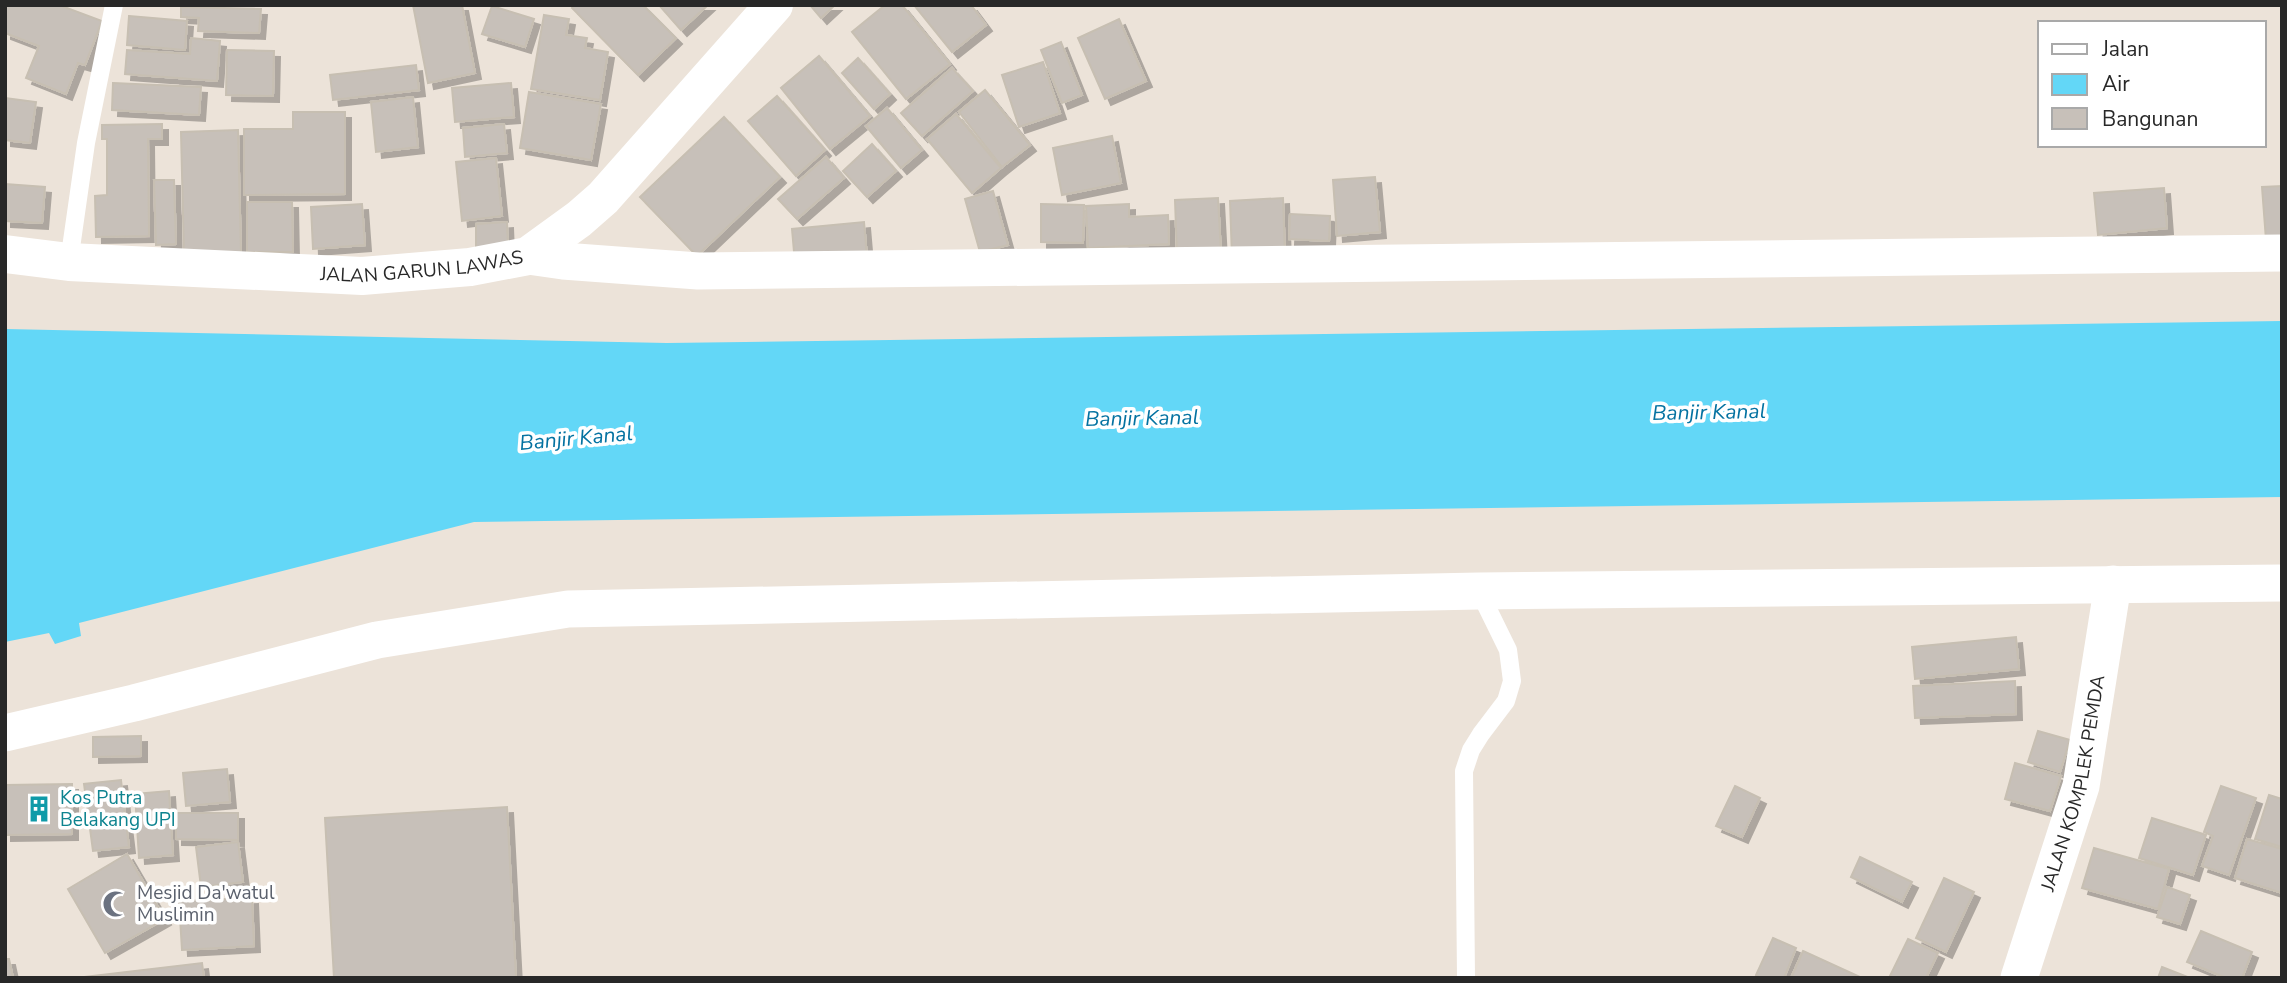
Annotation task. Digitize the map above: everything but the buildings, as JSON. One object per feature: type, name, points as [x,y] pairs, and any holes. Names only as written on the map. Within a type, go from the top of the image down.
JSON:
[{"type":"main road","name":"JALAN GARUN LAWAS","points":[[5,254],[69,262],[362,276],[470,267],[528,256],[603,198],[774,5]]},
{"type":"street","points":[[528,256],[698,271],[2282,253]]},
{"type":"street","points":[[5,733],[134,703],[377,640],[568,609],[1479,591],[2282,583]]},
{"type":"street","name":"JALAN KOMPLEK PEMDA","points":[[2019,978],[2081,786],[2113,584]]},
{"type":"lane","points":[[69,262],[86,143],[114,5]]},
{"type":"lane","points":[[1466,978],[1464,771],[1471,750],[1506,701],[1512,681],[1508,650],[1479,591]]},
{"type":"water","name":"Banjir Kanal","points":[[2282,321],[2282,497],[474,522],[79,623],[81,636],[55,644],[49,633],[5,642],[5,329],[667,343]]},
{"type":"place","name":"Kos Putra Belakang UPI","points":[[39,809]]},
{"type":"place","name":"Mesjid Da'watul Muslimin","points":[[116,904]]}]
